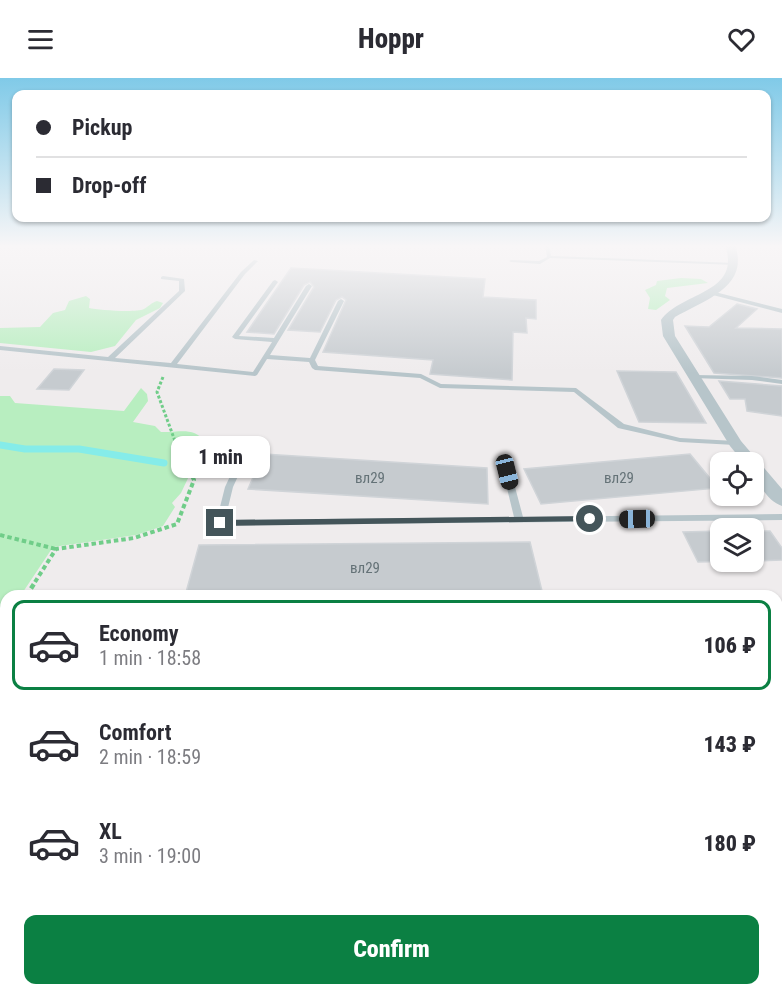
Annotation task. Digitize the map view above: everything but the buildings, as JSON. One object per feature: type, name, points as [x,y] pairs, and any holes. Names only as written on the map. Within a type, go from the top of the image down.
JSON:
[{"type":"street","points":[[718,288],[680,309],[668,320],[669,336],[743,452]]},
{"type":"street","points":[[764,476],[779,493]]},
{"type":"lane","points":[[109,360],[182,291],[182,288]]},
{"type":"lane","points":[[172,366],[232,288]]},
{"type":"lane","points":[[270,288],[235,337],[276,340]]},
{"type":"lane","points":[[0,348],[255,374],[308,288]]},
{"type":"lane","points":[[711,293],[782,311]]},
{"type":"lane","points":[[341,301],[312,360],[315,368],[421,376],[440,386],[576,390],[621,426],[680,440],[735,443]]},
{"type":"lane","points":[[266,357],[312,360]]},
{"type":"lane","points":[[694,377],[752,378],[782,382]]},
{"type":"lane","points":[[243,457],[229,487],[220,523],[782,517]]},
{"type":"lane","points":[[507,472],[519,520]]},
{"type":"path","points":[[0,535],[57,549],[134,538],[177,524],[194,480],[179,453],[157,392],[172,366]]},
{"type":"path","points":[[30,590],[57,549]]},
{"type":"green space","points":[[669,288],[665,296],[670,300],[656,310],[648,309],[650,298],[645,290]]},
{"type":"green space","points":[[86,296],[90,299],[89,308],[100,310],[140,310],[157,301],[163,303],[160,308],[136,320],[115,346],[91,352],[0,343],[0,328],[40,327],[53,313],[65,310],[69,301]]},
{"type":"green space","points":[[141,388],[147,394],[148,401],[133,422],[155,426],[161,432],[191,432],[205,442],[204,450],[208,458],[202,467],[190,474],[181,493],[172,503],[175,507],[163,526],[136,535],[53,547],[24,590],[0,590],[0,396],[10,396],[15,403],[124,411]]},
{"type":"waterway","points":[[0,445],[25,449],[79,449],[164,463]]},
{"type":"route","points":[[220,523],[590,519]]}]
